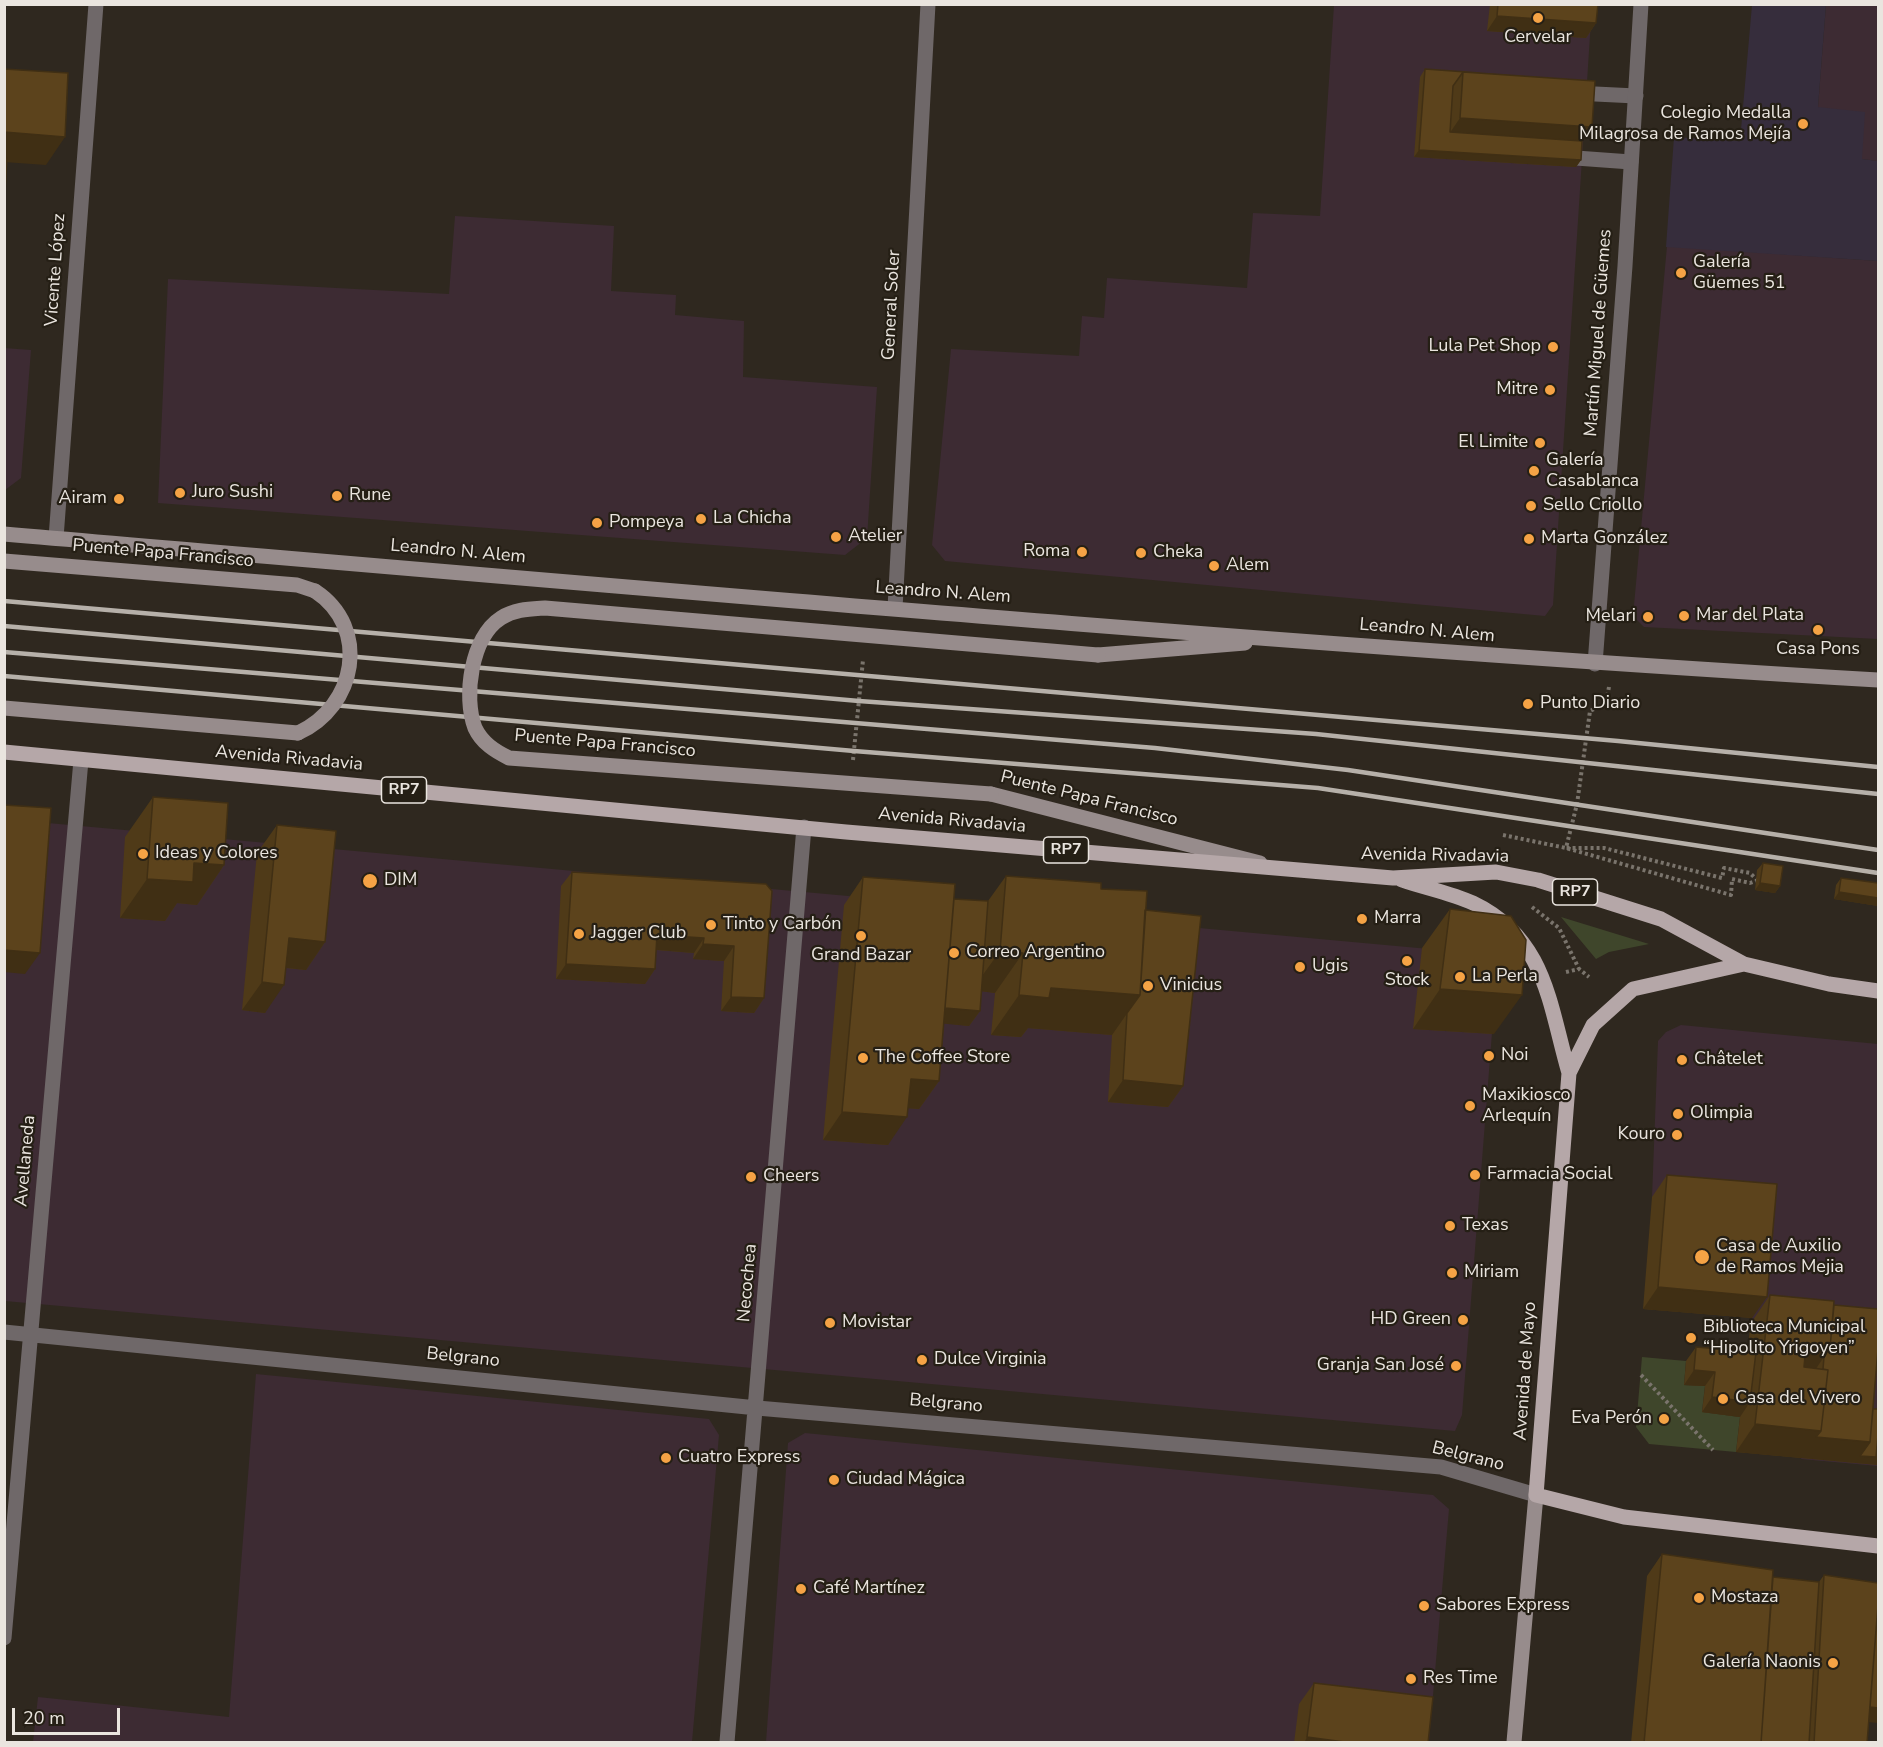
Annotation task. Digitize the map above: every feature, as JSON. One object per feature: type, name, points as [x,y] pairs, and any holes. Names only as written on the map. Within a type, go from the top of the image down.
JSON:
[{"type":"main road","name":"Avenida Rivadavia","points":[[4,753],[804,827],[1393,878],[1496,872],[1538,880],[1661,919],[1744,964],[1829,984],[1878,991]]},
{"type":"main road","name":"Avenida de Mayo","points":[[1393,878],[1473,903],[1516,933],[1529,948],[1543,976],[1569,1073],[1536,1495]]},
{"type":"main road","name":"Avenida de Mayo","points":[[1569,1073],[1593,1025],[1634,989],[1744,964]]},
{"type":"main road","name":"Belgrano","points":[[1536,1495],[1624,1517],[1878,1546]]},
{"type":"street","name":"Vicente López","points":[[56,538],[96,4]]},
{"type":"street","name":"General Soler","points":[[895,608],[928,4]]},
{"type":"street","name":"Martín Miguel de Güemes","points":[[1595,664],[1641,4]]},
{"type":"street","points":[[1555,92],[1636,96]]},
{"type":"street","points":[[1549,156],[1631,162]]},
{"type":"street","name":"Leandro N. Alem","points":[[4,534],[1595,664],[1878,680]]},
{"type":"street","name":"Puente Papa Francisco","points":[[4,561],[297,585],[328,600],[345,623],[350,645],[350,667],[341,694],[315,725],[298,733],[4,708]]},
{"type":"street","name":"Puente Papa Francisco","points":[[1287,869],[991,794],[509,758],[489,748],[476,728],[470,702],[478,651],[487,633],[500,618],[516,610],[545,608],[1098,655],[1292,640]]},
{"type":"street","name":"Avellaneda","points":[[4,1638],[81,759]]},
{"type":"street","name":"Necochea","points":[[727,1743],[757,1408],[804,827]]},
{"type":"street","name":"Belgrano","points":[[4,1332],[757,1408],[1442,1467],[1536,1495]]},
{"type":"street","name":"Avenida de Mayo","points":[[1514,1743],[1536,1495]]},
{"type":"path","points":[[853,762],[864,652]]},
{"type":"path","points":[[1566,848],[1577,804],[1590,711],[1606,703],[1614,664]]},
{"type":"path","points":[[1503,835],[1566,848],[1731,895],[1732,879],[1750,883],[1756,879]]},
{"type":"path","points":[[1566,848],[1604,848],[1722,878],[1724,868],[1750,873],[1756,879],[1767,881]]},
{"type":"path","points":[[1566,972],[1579,969],[1589,976]]},
{"type":"path","points":[[1641,1375],[1713,1450]]},
{"type":"shaded area","points":[[1334,5],[1592,5],[1553,605],[1545,616],[945,561],[932,545],[951,349],[1079,356],[1082,316],[1104,318],[1107,278],[1247,288],[1253,213],[1320,216]]},
{"type":"shaded area","name":"Colegio Medalla Milagrosa de Ramos Mejía","points":[[1752,5],[1826,5],[1818,107],[1865,112],[1862,159],[1878,161],[1878,261],[1666,247],[1674,137],[1740,141]]},
{"type":"shaded area","points":[[1826,5],[1878,5],[1878,161],[1861,159],[1818,107]]},
{"type":"shaded area","points":[[455,216],[614,226],[611,291],[676,295],[675,315],[744,321],[743,377],[877,387],[867,538],[845,555],[158,503],[168,279],[449,294]]},
{"type":"shaded area","points":[[1667,246],[1878,261],[1878,639],[1644,627],[1633,616]]},
{"type":"shaded area","points":[[4,348],[31,350],[21,478],[5,490]]},
{"type":"shaded area","points":[[4,819],[1484,954],[1496,982],[1462,1415],[1455,1431],[5,1301]]},
{"type":"shaded area","points":[[1681,1025],[1878,1044],[1878,1466],[1801,1459],[1815,1330],[1751,1323],[1752,1318],[1652,1197],[1658,1041],[1666,1032]]},
{"type":"shaded area","points":[[256,1374],[709,1419],[719,1435],[692,1742],[33,1742],[38,1697],[229,1717]]},
{"type":"shaded area","points":[[805,1433],[1433,1495],[1449,1509],[1429,1742],[766,1742],[788,1443]]},
{"type":"green space","points":[[1561,917],[1649,944],[1609,952],[1596,959]]},
{"type":"green space","points":[[1642,1357],[1686,1361],[1684,1385],[1705,1386],[1702,1412],[1740,1417],[1736,1452],[1649,1444],[1636,1427]]},
{"type":"building","points":[[1498,4],[1598,4],[1596,23],[1497,16]]},
{"type":"building","points":[[4,69],[68,73],[65,137],[4,132]]},
{"type":"building","points":[[1425,69],[1480,73],[1463,72],[1453,86],[1450,132],[1582,141],[1581,160],[1419,150]]},
{"type":"building","points":[[1463,72],[1595,81],[1592,127],[1460,118]]},
{"type":"building","points":[[4,158],[7,158],[4,208]]},
{"type":"building","points":[[153,797],[228,803],[224,865],[194,863],[193,882],[147,879]]},
{"type":"building","points":[[4,805],[51,808],[40,953],[4,950]]},
{"type":"building","points":[[277,825],[336,831],[325,942],[289,938],[284,985],[262,982]]},
{"type":"building","points":[[1763,863],[1783,866],[1780,886],[1760,883]]},
{"type":"building","points":[[572,872],[766,884],[772,891],[764,998],[731,997],[734,946],[703,944],[704,938],[657,935],[655,969],[566,964]]},
{"type":"building","points":[[1006,876],[1101,883],[1101,889],[1147,891],[1140,995],[1051,988],[1049,998],[1019,995],[1023,953],[1000,951]]},
{"type":"building","points":[[863,877],[955,884],[939,1081],[911,1079],[907,1117],[842,1112]]},
{"type":"building","points":[[1841,878],[1878,883],[1878,898],[1839,892]]},
{"type":"building","points":[[954,899],[988,901],[980,1011],[945,1008]]},
{"type":"building","points":[[1450,909],[1511,916],[1526,940],[1522,995],[1440,989]]},
{"type":"building","name":"Vinicius","points":[[1145,910],[1201,916],[1183,1086],[1123,1080],[1127,1013],[1140,995]]},
{"type":"building","name":"Casa de Auxilio de Ramos Mejia","points":[[1667,1175],[1777,1184],[1767,1297],[1658,1287]]},
{"type":"building","points":[[1770,1295],[1834,1301],[1830,1348],[1806,1345],[1804,1367],[1828,1370],[1821,1431],[1755,1424]]},
{"type":"building","points":[[1834,1305],[1878,1309],[1878,1349],[1870,1442],[1816,1437],[1821,1431],[1828,1370],[1823,1369],[1824,1357],[1830,1348]]},
{"type":"building","points":[[1696,1347],[1756,1352],[1750,1402],[1712,1397],[1715,1372],[1694,1370]]},
{"type":"building","points":[[1873,1409],[1878,1409],[1876,1457],[1860,1456],[1870,1442]]},
{"type":"building","points":[[1662,1554],[1773,1570],[1761,1743],[1644,1743]]},
{"type":"building","name":"Galería Naonis","points":[[1824,1575],[1878,1583],[1867,1743],[1814,1743]]},
{"type":"building","points":[[1773,1577],[1819,1582],[1809,1743],[1761,1743]]},
{"type":"building","points":[[1878,1606],[1878,1708],[1870,1707]]},
{"type":"building","points":[[1314,1683],[1433,1697],[1428,1743],[1352,1743],[1307,1737]]},
{"type":"railway","points":[[4,601],[1618,741],[1878,767]]},
{"type":"railway","points":[[4,626],[859,701],[1316,734],[1878,794]]},
{"type":"railway","points":[[4,652],[1155,748],[1348,770],[1878,850]]},
{"type":"railway","points":[[4,676],[854,751],[1318,788],[1878,873]]},
{"type":"place","name":"Cervelar","points":[[1538,18]]},
{"type":"place","name":"Colegio Medalla Milagrosa de Ramos Mejía","points":[[1803,124]]},
{"type":"place","name":"Galería Güemes 51","points":[[1681,273]]},
{"type":"place","name":"Lula Pet Shop","points":[[1553,347]]},
{"type":"place","name":"Mitre","points":[[1550,390]]},
{"type":"place","name":"El Limite","points":[[1540,443]]},
{"type":"place","name":"Galería Casablanca","points":[[1534,471]]},
{"type":"place","name":"Juro Sushi","points":[[180,493]]},
{"type":"place","name":"Rune","points":[[337,496]]},
{"type":"place","name":"Airam","points":[[119,499]]},
{"type":"place","name":"Sello Criollo","points":[[1531,506]]},
{"type":"place","name":"La Chicha","points":[[701,519]]},
{"type":"place","name":"Pompeya","points":[[597,523]]},
{"type":"place","name":"Atelier","points":[[836,537]]},
{"type":"place","name":"Marta González","points":[[1529,539]]},
{"type":"place","name":"Roma","points":[[1082,552]]},
{"type":"place","name":"Cheka","points":[[1141,553]]},
{"type":"place","name":"Alem","points":[[1214,566]]},
{"type":"place","name":"Mar del Plata","points":[[1684,616]]},
{"type":"place","name":"Melari","points":[[1648,617]]},
{"type":"place","name":"Casa Pons","points":[[1818,630]]},
{"type":"place","name":"Punto Diario","points":[[1528,704]]},
{"type":"place","name":"Ideas y Colores","points":[[143,854]]},
{"type":"place","name":"DIM","points":[[370,881]]},
{"type":"place","name":"Marra","points":[[1362,919]]},
{"type":"place","name":"Tinto y Carbón","points":[[711,925]]},
{"type":"place","name":"Jagger Club","points":[[579,934]]},
{"type":"place","name":"Grand Bazar","points":[[861,936]]},
{"type":"place","name":"Correo Argentino","points":[[954,953]]},
{"type":"place","name":"Stock","points":[[1407,961]]},
{"type":"place","name":"Ugis","points":[[1300,967]]},
{"type":"place","name":"La Perla","points":[[1460,977]]},
{"type":"place","name":"Vinicius","points":[[1148,986]]},
{"type":"place","name":"Noi","points":[[1489,1056]]},
{"type":"place","name":"The Coffee Store","points":[[863,1058]]},
{"type":"place","name":"Châtelet","points":[[1682,1060]]},
{"type":"place","name":"Maxikiosco Arlequín","points":[[1470,1106]]},
{"type":"place","name":"Olimpia","points":[[1678,1114]]},
{"type":"place","name":"Kouro","points":[[1677,1135]]},
{"type":"place","name":"Farmacia Social","points":[[1475,1175]]},
{"type":"place","name":"Cheers","points":[[751,1177]]},
{"type":"place","name":"Texas","points":[[1450,1226]]},
{"type":"place","name":"Casa de Auxilio de Ramos Mejia","points":[[1702,1257]]},
{"type":"place","name":"Miriam","points":[[1452,1273]]},
{"type":"place","name":"HD Green","points":[[1463,1320]]},
{"type":"place","name":"Movistar","points":[[830,1323]]},
{"type":"place","name":"Biblioteca Municipal “Hipolito Yrigoyen”","points":[[1691,1338]]},
{"type":"place","name":"Dulce Virginia","points":[[922,1360]]},
{"type":"place","name":"Granja San José","points":[[1456,1366]]},
{"type":"place","name":"Casa del Vivero","points":[[1723,1399]]},
{"type":"place","name":"Eva Perón","points":[[1664,1419]]},
{"type":"place","name":"Cuatro Express","points":[[666,1458]]},
{"type":"place","name":"Ciudad Mágica","points":[[834,1480]]},
{"type":"place","name":"Café Martínez","points":[[801,1589]]},
{"type":"place","name":"Mostaza","points":[[1699,1598]]},
{"type":"place","name":"Sabores Express","points":[[1424,1606]]},
{"type":"place","name":"Galería Naonis","points":[[1833,1663]]},
{"type":"place","name":"Res Time","points":[[1411,1679]]}]
